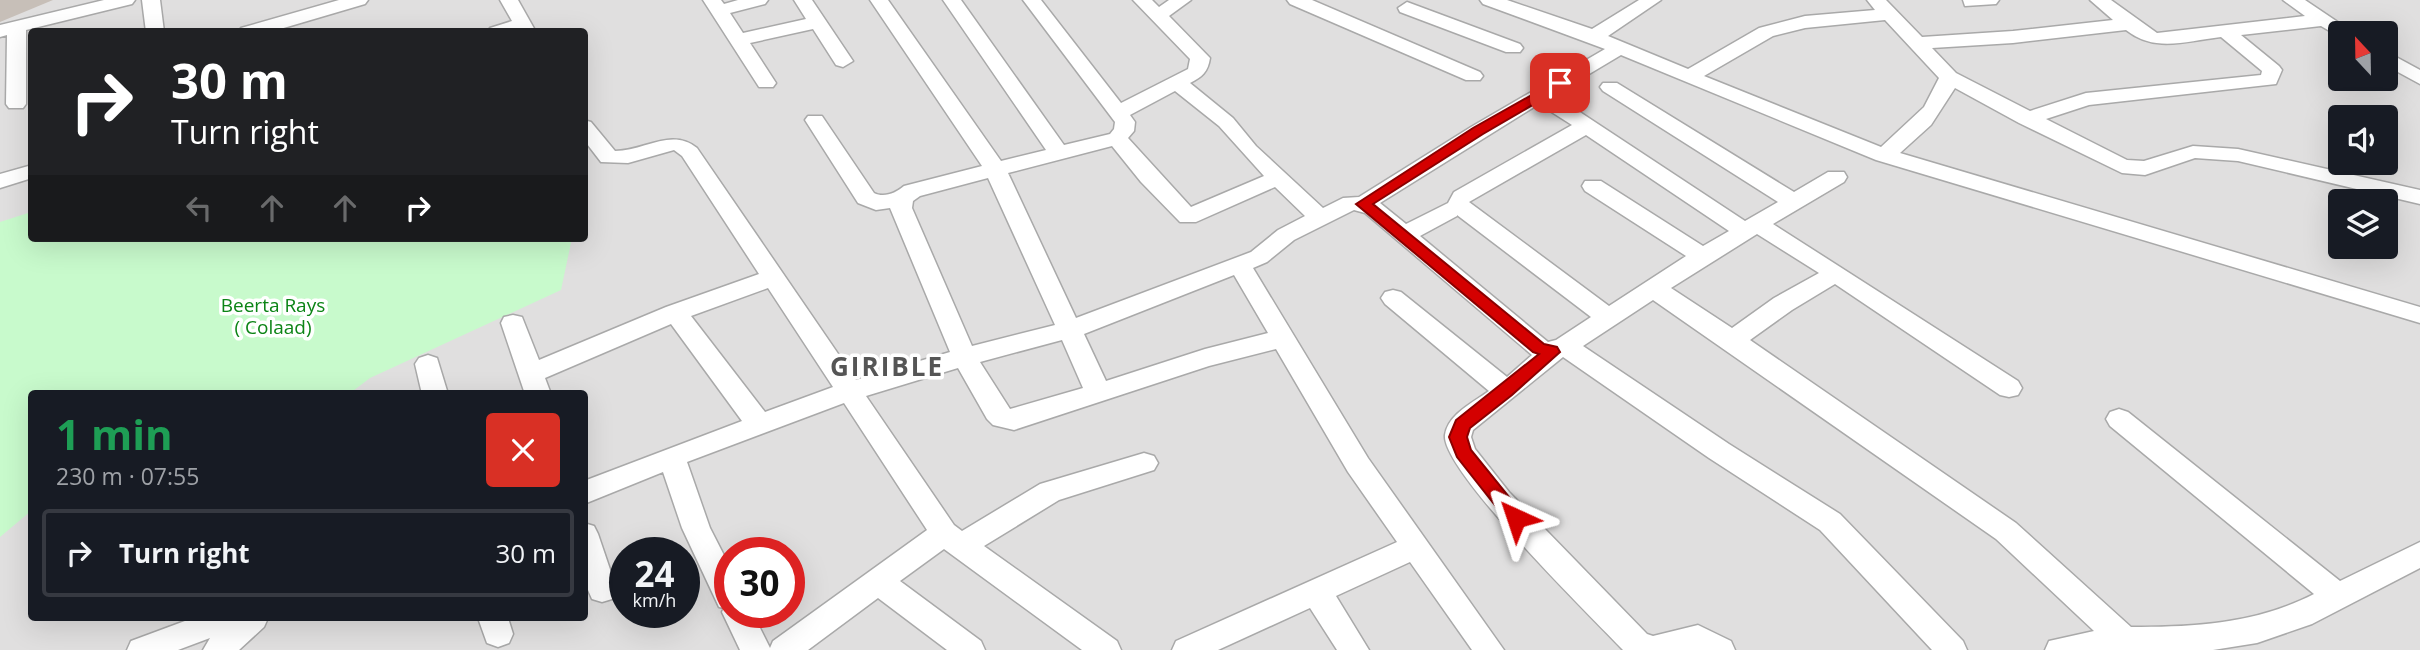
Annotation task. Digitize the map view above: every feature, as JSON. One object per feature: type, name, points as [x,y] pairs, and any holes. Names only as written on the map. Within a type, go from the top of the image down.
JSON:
[{"type":"street","points":[[16,104],[9,28],[126,0]]},
{"type":"street","points":[[151,0],[154,28]]},
{"type":"street","points":[[288,0],[296,18]]},
{"type":"street","points":[[262,28],[359,0]]},
{"type":"street","points":[[509,0],[525,28]]},
{"type":"street","points":[[759,0],[715,5],[766,83]]},
{"type":"street","points":[[803,0],[843,61]]},
{"type":"street","points":[[952,0],[1059,153]]},
{"type":"street","points":[[815,120],[866,198],[876,203],[902,199],[912,191],[1117,138],[1124,131],[1125,122],[1032,0]]},
{"type":"street","points":[[1118,113],[1195,73],[1199,67],[1199,58],[1142,0]]},
{"type":"street","points":[[1157,16],[1182,0]]},
{"type":"street","points":[[1296,0],[1473,76]]},
{"type":"street","points":[[1595,36],[1652,0]]},
{"type":"street","points":[[1876,0],[1949,77],[2106,159],[2135,169],[2193,152],[2238,155],[2420,197]]},
{"type":"street","points":[[2099,0],[2128,24],[2156,39],[2323,20]]},
{"type":"street","points":[[2292,0],[2328,23]]},
{"type":"street","points":[[1495,1],[1595,36],[1755,106],[1884,155],[2420,315]]},
{"type":"street","points":[[888,2],[995,169],[1099,394]]},
{"type":"street","points":[[1368,33],[1414,4],[1513,48]]},
{"type":"street","points":[[1689,76],[1766,32],[1805,22],[1890,14]]},
{"type":"street","points":[[738,40],[818,22]]},
{"type":"street","points":[[1918,43],[2012,37],[2128,24]]},
{"type":"street","points":[[2026,118],[2086,99],[2248,85],[2269,80],[2272,70],[2225,32]]},
{"type":"street","points":[[1363,204],[1622,47]]},
{"type":"street","points":[[2398,65],[2420,78]]},
{"type":"street","points":[[1884,155],[1934,113],[1945,93],[1949,77]]},
{"type":"street","points":[[1177,83],[1226,122],[1320,218]]},
{"type":"street","points":[[1610,87],[1794,202]]},
{"type":"street","points":[[1540,95],[1751,228],[1836,273],[2010,388]]},
{"type":"street","points":[[1586,126],[1462,197],[1458,202],[1462,208],[1608,318]]},
{"type":"street","points":[[588,131],[609,158],[628,157],[673,144],[682,146],[703,171],[952,539],[1085,644]]},
{"type":"street","points":[[1117,138],[1149,177],[1188,217],[1278,178]]},
{"type":"street","points":[[0,181],[28,172]]},
{"type":"street","points":[[1720,650],[1698,638],[1652,650],[1636,643],[1499,500],[1463,453],[1458,437],[1462,425],[1558,349],[1703,256],[1836,177]]},
{"type":"street","points":[[1593,186],[1703,256]]},
{"type":"street","points":[[902,199],[901,208],[964,356],[1002,418],[1014,420],[1205,358],[1284,338]]},
{"type":"street","points":[[588,491],[850,391],[964,356],[1069,330],[1259,257],[1286,235],[1351,203],[1363,204],[1539,348],[1558,349],[1830,522],[1952,650]]},
{"type":"street","points":[[1404,235],[1452,209],[1462,208]]},
{"type":"street","points":[[1239,264],[1358,465],[1489,650]]},
{"type":"street","points":[[1732,340],[1783,304],[1836,273]]},
{"type":"street","points":[[513,323],[534,384],[676,313],[774,277]]},
{"type":"street","points":[[1653,288],[2006,531],[2124,640]]},
{"type":"street","points":[[1393,298],[1507,391]]},
{"type":"street","points":[[676,313],[760,425]]},
{"type":"street","points":[[428,364],[434,390]]},
{"type":"street","points":[[2119,419],[2336,595]]},
{"type":"street","points":[[672,457],[696,528],[714,565]]},
{"type":"street","points":[[795,647],[878,581],[952,539],[1050,492],[1144,463]]},
{"type":"street","points":[[588,546],[602,590]]},
{"type":"street","points":[[1187,650],[1416,546]]},
{"type":"street","points":[[2060,650],[2124,640],[2193,640],[2257,630],[2301,615],[2420,554]]},
{"type":"street","points":[[878,581],[970,650]]},
{"type":"street","points":[[1316,591],[1354,650]]},
{"type":"street","points":[[142,650],[220,621]]},
{"type":"street","points":[[218,650],[250,621]]},
{"type":"street","points":[[745,628],[755,650]]},
{"type":"shaded area","points":[[0,0],[2420,0],[2420,650],[0,650]]},
{"type":"green space","name":"Beerta Rays ( Colaad)","points":[[28,213],[28,242],[571,242],[561,290],[370,378],[354,390],[28,390],[28,514],[0,537],[0,222]]},
{"type":"building","points":[[0,0],[53,0],[0,22]]},
{"type":"district","name":"GIRIBLE","points":[[887,367]]},
{"type":"route","points":[[1516,518],[1463,453],[1458,437],[1462,425],[1507,391],[1551,352],[1539,348],[1373,208],[1363,204],[1560,83]]}]
